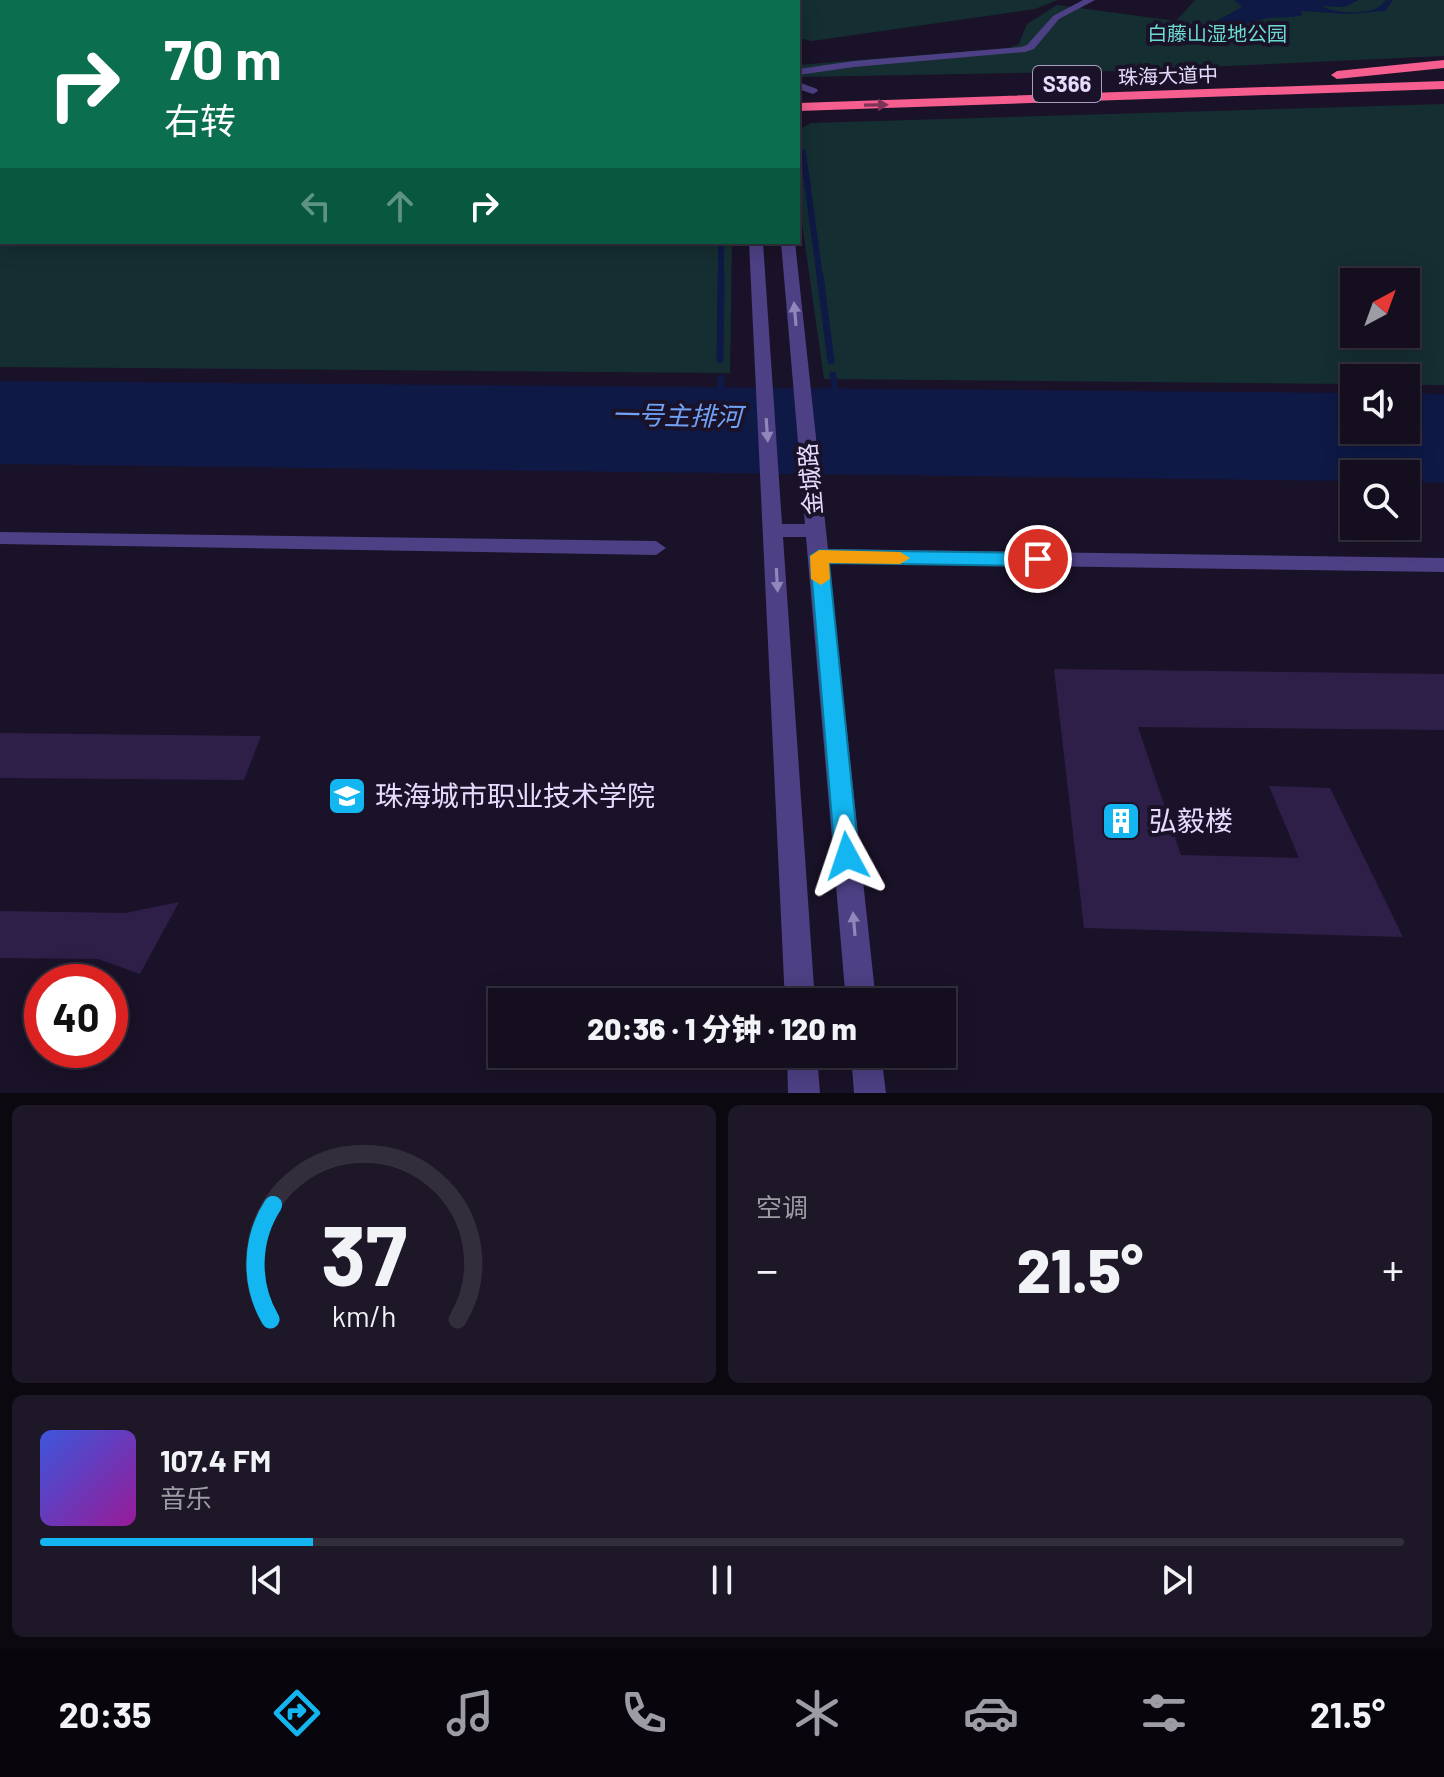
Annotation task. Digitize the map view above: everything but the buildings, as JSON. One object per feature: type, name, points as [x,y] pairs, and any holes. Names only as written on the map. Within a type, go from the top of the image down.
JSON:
[{"type":"highway","points":[[1337,75],[1444,64]]},
{"type":"highway","name":"珠海大道中","points":[[871,90],[1444,72]]},
{"type":"highway","name":"珠海大道中","points":[[800,107],[1444,85]]},
{"type":"highway","points":[[800,91],[827,91]]},
{"type":"highway","points":[[1270,93],[1444,94]]},
{"type":"street","points":[[800,72],[1022,50],[1031,47],[1042,27],[1055,17],[1091,0]]},
{"type":"street","points":[[800,86],[813,91]]},
{"type":"street","name":"金城路","points":[[756,244],[799,988]]},
{"type":"street","name":"金城路","points":[[788,244],[860,988]]},
{"type":"street","points":[[774,530],[816,531]]},
{"type":"street","points":[[0,538],[656,548]]},
{"type":"street","points":[[819,556],[1444,565]]},
{"type":"street","points":[[803,1068],[804,1093]]},
{"type":"street","points":[[867,1068],[870,1093]]},
{"type":"green space","points":[[800,0],[1058,0],[1035,9],[812,41],[800,38]]},
{"type":"green space","name":"白藤山湿地公园","points":[[1195,0],[1444,0],[1444,56],[1119,71],[800,77],[800,65],[1009,48],[1019,44],[1027,24],[1057,5],[1176,21]]},
{"type":"green space","points":[[1444,104],[1444,385],[1420,385],[1420,364],[1340,364],[1340,384],[824,379],[800,209],[800,129],[811,123]]},
{"type":"green space","points":[[0,244],[732,244],[730,373],[0,367]]},
{"type":"water","points":[[1234,0],[1359,0],[1345,7],[1322,6],[1357,12],[1371,10],[1385,1],[1393,0],[1385,11],[1348,14],[1301,11],[1303,15],[1264,19],[1215,32],[1184,28],[1211,24],[1242,7]]},
{"type":"water","name":"一号主排河","points":[[0,381],[1340,393],[1340,444],[1420,444],[1420,393],[1444,394],[1444,483],[1420,482],[1420,460],[1340,460],[1340,481],[0,464]]},
{"type":"waterway","points":[[803,152],[820,278]]},
{"type":"waterway","points":[[721,244],[721,276]]},
{"type":"waterway","points":[[720,360],[721,276]]},
{"type":"waterway","points":[[820,276],[831,361]]},
{"type":"waterway","points":[[833,375],[836,400]]},
{"type":"waterway","name":"一号主排河","points":[[721,378],[721,398]]},
{"type":"slow traffic","points":[[821,579],[819,556],[900,558]]},
{"type":"place","name":"珠海城市职业技术学院","points":[[347,796]]},
{"type":"place","name":"弘毅楼","points":[[1121,821]]},
{"type":"route","points":[[847,856],[819,556],[1038,559]]}]
